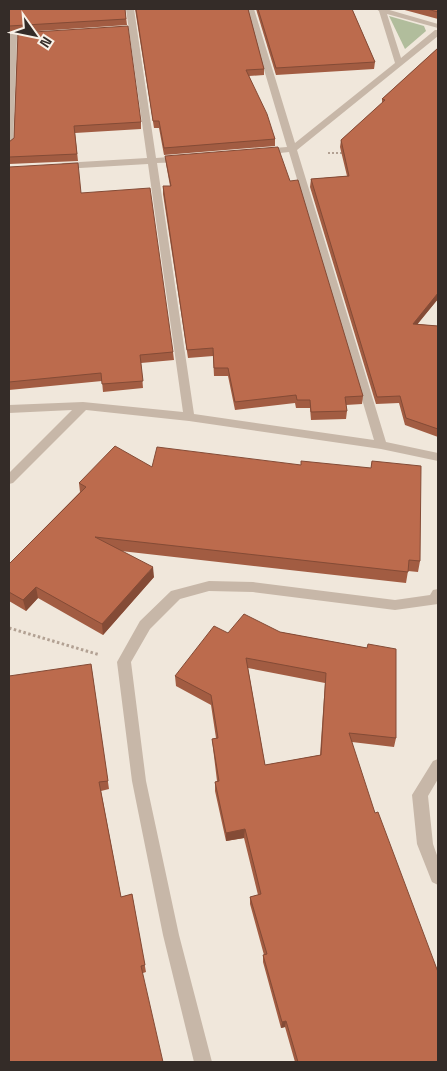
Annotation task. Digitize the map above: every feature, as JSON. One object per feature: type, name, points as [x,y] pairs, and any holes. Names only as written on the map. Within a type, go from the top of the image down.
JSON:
[{"type":"street","points":[[130,9],[128,29],[151,162],[189,416]]},
{"type":"street","points":[[250,9],[381,445]]},
{"type":"street","points":[[381,9],[399,63]]},
{"type":"street","points":[[381,9],[438,26]]},
{"type":"street","points":[[255,152],[293,149],[438,32]]},
{"type":"street","points":[[9,145],[11,36],[43,34]]},
{"type":"street","points":[[56,167],[189,158]]},
{"type":"street","points":[[9,408],[83,406],[189,416],[381,445],[438,456]]},
{"type":"street","points":[[9,480],[83,406]]},
{"type":"street","points":[[203,1062],[170,935],[139,781],[124,662],[146,625],[176,595],[209,586],[253,587],[396,605],[434,600],[438,594]]},
{"type":"street","points":[[438,766],[420,795],[425,844],[438,877]]},
{"type":"path","points":[[293,149],[304,153],[352,153]]},
{"type":"path","points":[[9,628],[124,662]]},
{"type":"green space","points":[[389,16],[424,26],[426,31],[405,49]]},
{"type":"building","points":[[9,9],[125,9],[126,19],[9,26]]},
{"type":"building","points":[[136,9],[248,9],[264,69],[246,70],[267,114],[275,139],[164,148],[159,121],[153,121]]},
{"type":"building","points":[[258,9],[352,9],[375,62],[276,68]]},
{"type":"building","points":[[427,9],[438,9],[438,12]]},
{"type":"building","points":[[128,26],[141,122],[74,126],[77,154],[9,157],[9,142],[14,138],[18,33]]},
{"type":"building","points":[[438,48],[438,293],[413,324],[438,326],[438,429],[406,418],[400,396],[377,397],[311,179],[349,176],[341,140],[385,100],[382,99]]},
{"type":"building","points":[[278,147],[290,181],[298,180],[363,396],[345,397],[347,411],[311,412],[310,400],[297,400],[296,395],[235,402],[228,368],[214,368],[213,348],[187,350],[163,186],[171,186],[165,156]]},
{"type":"building","points":[[78,163],[81,193],[150,188],[173,352],[140,355],[143,381],[102,384],[101,373],[9,382],[9,167]]},
{"type":"building","points":[[115,446],[152,467],[157,447],[301,465],[301,461],[371,468],[372,461],[421,466],[420,561],[409,560],[408,572],[95,537],[153,567],[102,624],[36,587],[23,600],[9,592],[9,564],[86,487],[79,483]]},
{"type":"building","points":[[244,614],[280,632],[367,648],[368,644],[396,649],[396,738],[349,733],[375,813],[378,812],[438,972],[438,1062],[298,1062],[286,1021],[282,1022],[263,955],[267,954],[250,897],[261,894],[245,829],[226,833],[215,782],[219,781],[212,739],[218,738],[211,695],[175,676],[214,626],[228,633]],"holes":[[[246,658],[326,673],[321,755],[265,765]]]},
{"type":"building","points":[[91,664],[108,781],[99,782],[121,897],[132,894],[145,965],[141,966],[163,1062],[9,1062],[9,676]]}]
